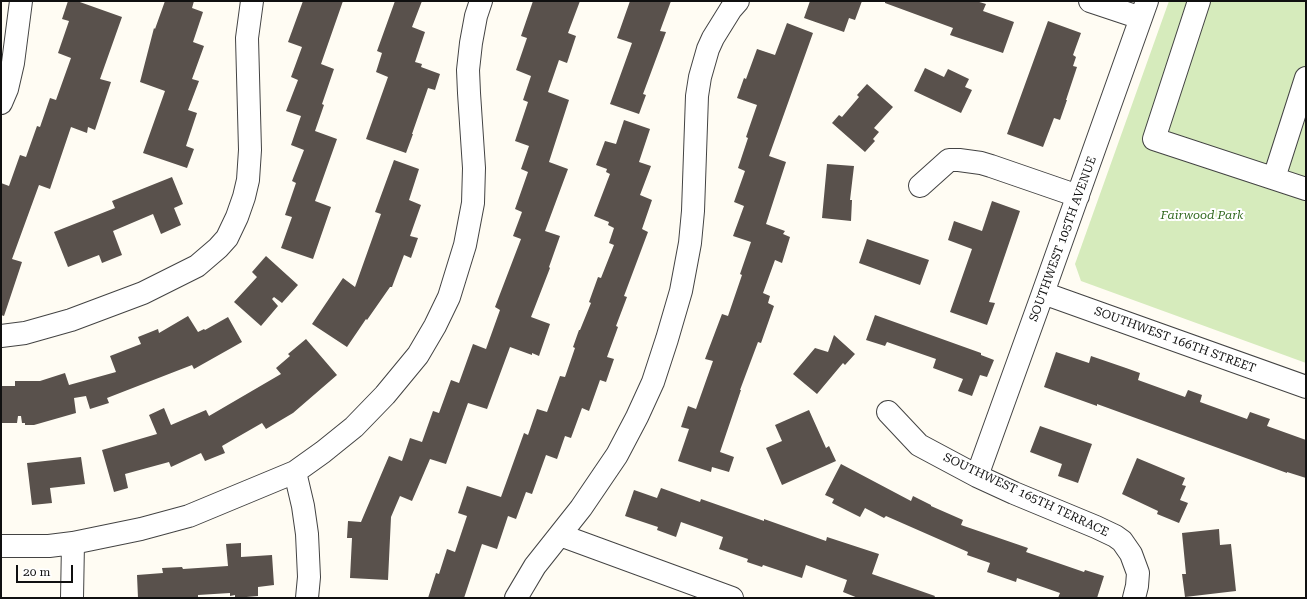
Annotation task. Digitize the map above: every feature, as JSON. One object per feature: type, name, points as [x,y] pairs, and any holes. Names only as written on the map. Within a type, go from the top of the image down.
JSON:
[{"type":"street","points":[[1,103],[7,89],[13,63],[21,1]]},
{"type":"street","points":[[1,336],[25,333],[71,320],[143,293],[197,266],[218,248],[232,228],[244,196],[248,180],[248,38],[252,1]]},
{"type":"street","points":[[1,546],[49,546],[73,543],[141,529],[189,516],[295,472],[354,427],[385,395],[418,354],[435,326],[449,297],[465,245],[473,203],[474,168],[468,70],[471,43],[481,1]]},
{"type":"street","points":[[516,598],[535,566],[601,480],[620,449],[650,388],[667,339],[681,291],[693,211],[697,96],[700,77],[708,48],[713,38],[731,9],[738,1]]},
{"type":"street","points":[[1090,1],[1144,10]]},
{"type":"street","points":[[1199,1],[1154,140],[1306,189]]},
{"type":"street","name":"SOUTHWEST 105TH AVENUE","points":[[977,476],[1144,10]]},
{"type":"street","points":[[1274,178],[1306,78]]},
{"type":"street","points":[[920,186],[949,160],[959,160],[981,163],[1078,196]]},
{"type":"street","name":"SOUTHWEST 166TH STREET","points":[[1043,293],[1306,387]]},
{"type":"street","name":"SOUTHWEST 165TH TERRACE","points":[[888,412],[919,445],[977,476],[1106,532],[1122,541],[1135,563],[1138,573],[1134,598]]},
{"type":"street","points":[[295,472],[303,506],[307,534],[309,577],[307,598]]},
{"type":"street","points":[[560,535],[732,598]]},
{"type":"street","points":[[72,598],[73,543]]},
{"type":"green space","name":"Fairwood Park","points":[[1169,1],[1306,1],[1306,363],[1081,281],[1075,264]]},
{"type":"building","points":[[68,1],[77,1],[122,17],[100,79],[111,82],[95,130],[88,127],[87,133],[71,127],[50,189],[39,185],[12,259],[22,262],[4,316],[1,315],[1,183],[9,186],[20,155],[26,157],[37,126],[40,127],[50,98],[56,100],[71,58],[58,53],[69,21],[62,19]]},
{"type":"building","points":[[165,1],[194,1],[192,8],[203,12],[193,42],[204,46],[192,79],[199,81],[188,110],[197,113],[186,146],[194,149],[187,168],[143,153],[165,91],[140,82],[154,28],[155,29]]},
{"type":"building","points":[[303,1],[343,1],[321,64],[334,69],[322,104],[324,105],[315,131],[337,139],[315,201],[331,207],[313,259],[281,248],[292,217],[285,215],[296,183],[292,181],[304,150],[291,145],[301,116],[286,111],[298,80],[291,77],[302,47],[288,42]]},
{"type":"building","points":[[395,1],[422,1],[412,27],[425,32],[415,62],[422,64],[421,67],[440,74],[435,90],[428,88],[406,153],[366,139],[388,77],[376,72],[382,53],[377,51]]},
{"type":"building","points":[[533,1],[580,1],[568,33],[576,36],[567,63],[559,60],[548,92],[569,100],[549,162],[568,169],[545,231],[560,236],[549,267],[550,268],[531,317],[550,324],[539,356],[510,347],[487,409],[468,403],[446,464],[430,459],[412,501],[400,496],[391,517],[388,580],[350,578],[352,538],[347,538],[348,521],[361,522],[389,456],[402,461],[410,438],[422,442],[433,411],[439,413],[451,380],[459,383],[473,344],[486,349],[500,310],[495,307],[521,239],[513,236],[522,212],[515,209],[528,172],[521,169],[529,146],[515,141],[528,102],[523,100],[531,76],[516,70],[527,38],[521,36]]},
{"type":"building","points":[[630,1],[671,1],[660,31],[666,32],[643,94],[646,95],[639,114],[610,104],[632,43],[617,38]]},
{"type":"building","points":[[810,1],[862,1],[855,20],[849,18],[844,32],[804,18]]},
{"type":"building","points":[[885,1],[976,1],[986,4],[983,11],[1014,22],[1003,53],[950,35],[953,28],[885,3]]},
{"type":"building","points":[[1048,21],[1081,33],[1073,55],[1076,57],[1073,66],[1077,67],[1067,100],[1060,120],[1054,118],[1043,147],[1007,134]]},
{"type":"building","points":[[787,23],[813,33],[769,156],[786,162],[766,224],[785,231],[783,234],[790,237],[782,263],[775,260],[763,293],[770,296],[768,303],[774,306],[761,343],[758,342],[740,390],[720,452],[734,457],[729,472],[712,467],[711,472],[678,461],[689,429],[681,427],[688,406],[696,409],[713,361],[705,359],[722,314],[728,316],[742,275],[740,274],[751,242],[733,236],[744,206],[734,202],[745,171],[738,168],[748,138],[746,137],[757,105],[737,98],[757,49],[775,55]]},
{"type":"building","points":[[925,68],[944,77],[948,69],[969,79],[965,87],[972,90],[961,113],[914,91]]},
{"type":"building","points":[[867,84],[893,107],[874,128],[879,132],[873,139],[875,141],[865,152],[832,123],[839,115],[842,117],[859,97],[857,95]]},
{"type":"building","points":[[624,120],[650,129],[639,162],[651,166],[640,195],[652,200],[642,229],[648,232],[624,296],[627,297],[616,326],[618,327],[607,357],[614,359],[606,382],[600,380],[589,411],[582,408],[571,438],[565,436],[557,459],[546,455],[532,494],[526,492],[516,519],[508,516],[497,549],[482,544],[464,598],[428,598],[436,573],[439,574],[447,549],[455,552],[467,516],[458,513],[467,486],[501,497],[524,433],[528,435],[537,409],[547,412],[560,376],[565,377],[575,348],[573,347],[591,303],[589,302],[598,277],[601,278],[614,245],[609,243],[614,228],[608,225],[609,222],[594,216],[610,174],[606,172],[607,169],[596,165],[605,141],[616,144]]},
{"type":"building","points":[[394,160],[419,169],[409,200],[421,205],[410,236],[418,238],[411,258],[404,255],[392,287],[390,287],[367,320],[366,319],[347,347],[312,324],[343,278],[355,287],[381,214],[375,212]]},
{"type":"building","points":[[827,164],[854,166],[850,200],[852,200],[851,221],[822,218]]},
{"type":"building","points":[[172,177],[183,204],[174,208],[181,225],[161,234],[153,214],[113,231],[122,255],[102,263],[99,255],[68,267],[54,232],[115,208],[112,201]]},
{"type":"building","points":[[992,201],[1020,211],[989,302],[995,303],[987,325],[950,312],[972,249],[948,240],[954,221],[982,231]]},
{"type":"building","points":[[867,239],[929,260],[920,285],[859,263]]},
{"type":"building","points":[[266,256],[298,285],[282,303],[274,297],[272,299],[278,306],[261,326],[234,302],[257,277],[252,272]]},
{"type":"building","points":[[875,315],[981,353],[981,355],[994,360],[987,377],[980,375],[972,396],[958,391],[963,379],[933,368],[936,359],[887,342],[885,346],[866,340]]},
{"type":"building","points":[[188,316],[198,332],[204,329],[205,330],[228,317],[242,342],[194,369],[192,365],[107,398],[109,403],[90,409],[86,396],[74,398],[76,413],[34,425],[25,425],[25,423],[22,423],[21,416],[18,416],[17,423],[1,423],[1,386],[15,386],[15,381],[40,381],[65,373],[69,385],[116,372],[110,356],[141,344],[138,337],[158,329],[159,333]]},
{"type":"building","points":[[834,335],[855,354],[845,365],[843,363],[817,394],[793,374],[815,348],[828,352]]},
{"type":"building","points":[[306,339],[337,375],[293,413],[266,429],[262,423],[222,446],[225,453],[205,461],[201,453],[171,467],[169,462],[125,474],[128,488],[114,492],[102,450],[157,434],[149,415],[164,408],[171,425],[206,410],[209,416],[281,374],[276,368],[290,356],[288,354]]},
{"type":"building","points":[[1056,352],[1089,363],[1091,356],[1126,368],[1140,373],[1138,380],[1185,397],[1188,390],[1202,395],[1200,402],[1247,419],[1250,412],[1270,419],[1267,426],[1306,440],[1306,478],[1287,473],[1097,404],[1097,406],[1044,387]]},
{"type":"building","points":[[809,410],[826,448],[829,446],[836,461],[782,485],[766,448],[782,441],[775,425]]},
{"type":"building","points":[[1040,426],[1092,444],[1078,483],[1058,476],[1062,464],[1030,452]]},
{"type":"building","points":[[81,457],[85,484],[50,488],[52,503],[32,505],[27,463]]},
{"type":"building","points":[[1137,458],[1185,478],[1182,485],[1186,486],[1180,500],[1188,503],[1179,523],[1157,514],[1158,511],[1122,494]]},
{"type":"building","points":[[841,464],[911,501],[913,496],[931,506],[963,520],[961,525],[1028,548],[1026,552],[1084,572],[1085,570],[1104,576],[1097,598],[1058,598],[1060,593],[1017,578],[1016,582],[987,572],[990,563],[967,555],[968,552],[886,516],[884,518],[865,508],[860,517],[832,503],[834,499],[825,495]]},
{"type":"building","points":[[661,488],[700,502],[701,499],[764,521],[764,519],[826,541],[827,537],[879,554],[872,574],[935,596],[934,598],[858,598],[843,592],[847,580],[806,565],[802,578],[763,565],[762,567],[747,562],[748,559],[719,549],[723,537],[681,522],[676,537],[657,530],[658,527],[625,516],[634,490],[657,498]]},
{"type":"building","points":[[1219,529],[1220,545],[1231,544],[1236,591],[1185,597],[1182,574],[1186,574],[1182,533]]},
{"type":"building","points":[[241,543],[241,557],[272,555],[274,585],[258,587],[258,596],[235,598],[235,595],[230,596],[230,593],[198,595],[198,598],[138,598],[137,575],[163,573],[162,568],[182,567],[183,569],[228,566],[226,544]]}]
